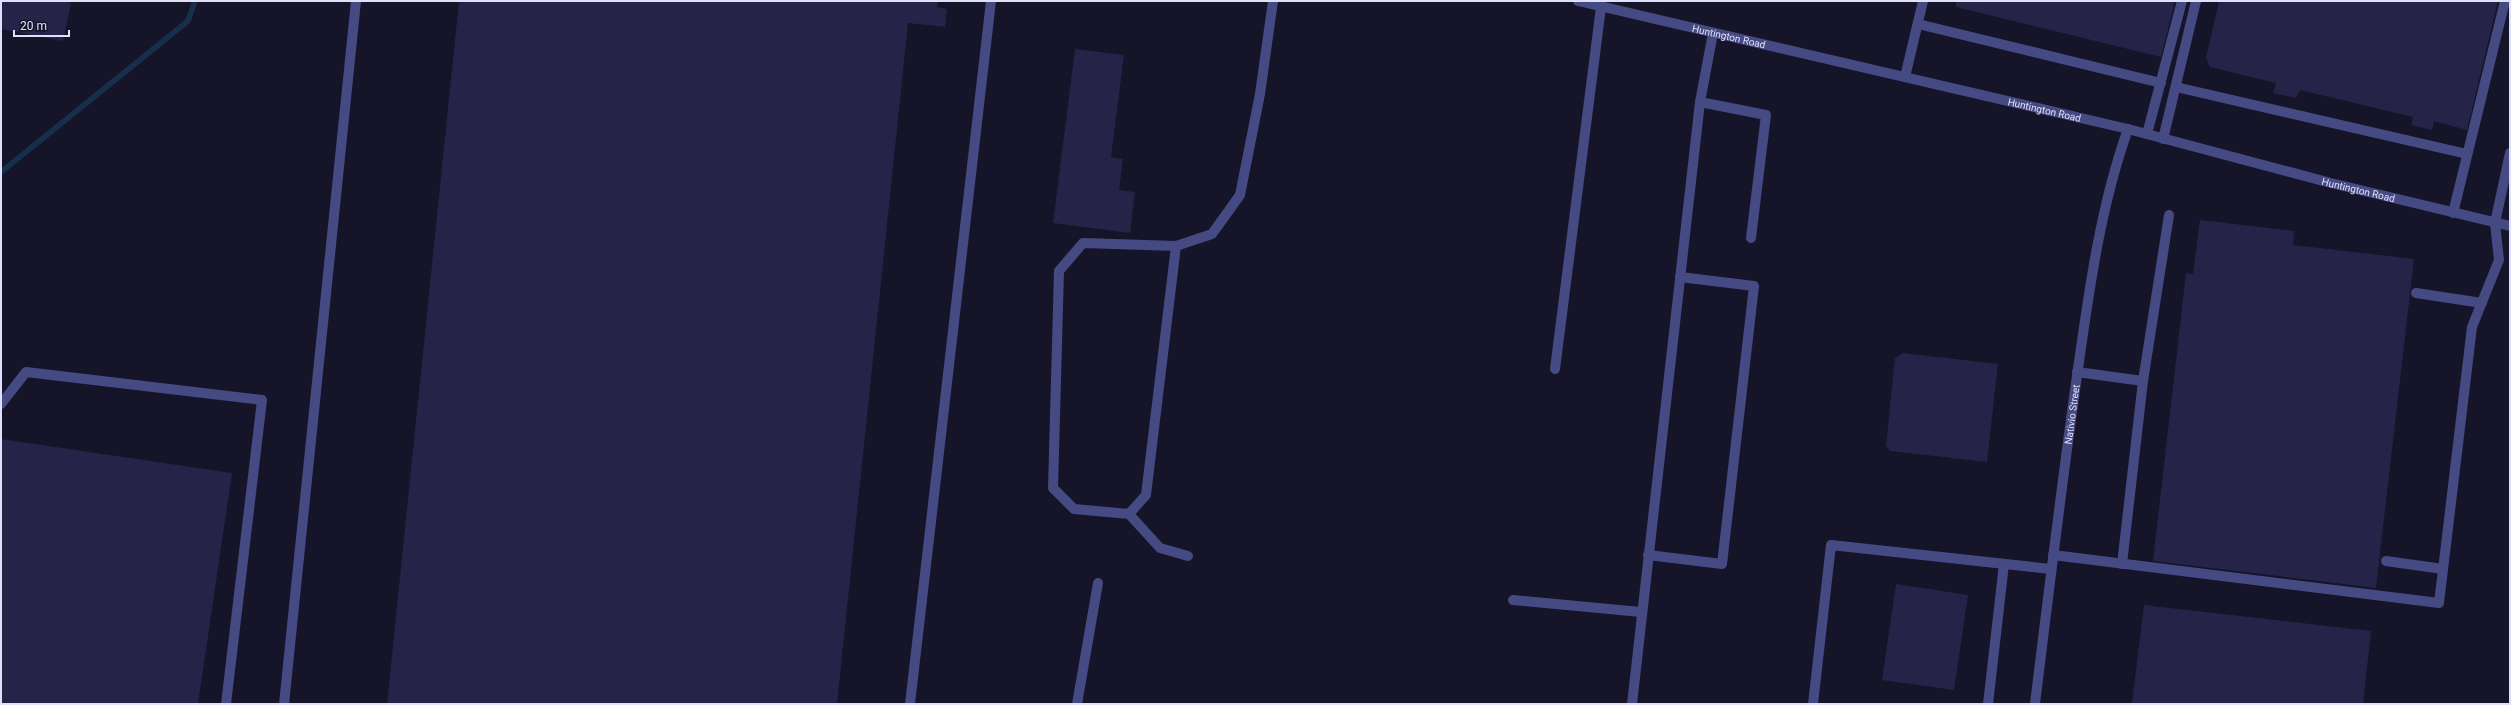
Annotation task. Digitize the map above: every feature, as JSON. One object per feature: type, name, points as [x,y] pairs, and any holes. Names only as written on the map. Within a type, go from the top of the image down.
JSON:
[{"type":"street","points":[[284,704],[356,1]]},
{"type":"street","points":[[910,704],[991,1]]},
{"type":"street","points":[[1188,556],[1160,548],[1130,514],[1074,509],[1053,488],[1059,270],[1083,242],[1176,246],[1212,234],[1240,194],[1260,94],[1273,1]]},
{"type":"street","name":"Huntington Road","points":[[1578,1],[2128,129],[2453,213],[2510,226]]},
{"type":"street","points":[[1905,77],[1923,1]]},
{"type":"street","points":[[2147,134],[2182,1]]},
{"type":"street","points":[[2163,139],[2196,1]]},
{"type":"street","points":[[2453,213],[2505,1]]},
{"type":"street","points":[[1555,368],[1601,7]]},
{"type":"street","points":[[1918,24],[2161,83]]},
{"type":"street","points":[[1632,704],[1641,612],[1700,102],[1713,33]]},
{"type":"street","points":[[2176,87],[2467,154]]},
{"type":"street","points":[[1700,102],[1766,115],[1751,238]]},
{"type":"street","name":"Nativio Street","points":[[2035,704],[2052,555],[2077,372],[2109,190],[2128,129]]},
{"type":"street","points":[[2052,555],[2439,603],[2472,328],[2499,260],[2495,223],[2507,177],[2510,153]]},
{"type":"street","points":[[2122,564],[2143,381],[2169,215]]},
{"type":"street","points":[[1130,514],[1146,495],[1176,246]]},
{"type":"street","points":[[1648,555],[1722,564],[1754,286],[1680,277]]},
{"type":"street","points":[[2416,293],[2482,303]]},
{"type":"street","points":[[1,404],[26,372],[262,400],[226,704]]},
{"type":"street","points":[[2077,372],[2143,381]]},
{"type":"street","points":[[1813,704],[1831,545],[2051,569]]},
{"type":"street","points":[[2386,561],[2443,569]]},
{"type":"street","points":[[1988,704],[2004,564]]},
{"type":"street","points":[[1077,704],[1098,583]]},
{"type":"street","points":[[1513,600],[1641,612]]},
{"type":"building","points":[[1,1],[60,1],[71,3],[63,41],[1,29]]},
{"type":"building","points":[[459,1],[938,1],[937,7],[947,9],[945,27],[908,23],[837,704],[387,704]]},
{"type":"building","points":[[1956,1],[2175,1],[2161,57],[1956,7]]},
{"type":"building","points":[[2219,1],[2498,1],[2467,130],[2434,121],[2432,130],[2411,125],[2413,117],[2300,90],[2296,98],[2273,93],[2276,83],[2210,67],[2206,58]]},
{"type":"building","points":[[1075,49],[1124,55],[1111,157],[1123,159],[1119,190],[1135,192],[1130,233],[1053,223]]},
{"type":"building","points":[[2200,220],[2294,231],[2293,245],[2414,259],[2376,588],[2153,561],[2186,273],[2193,274]]},
{"type":"building","points":[[1903,353],[1998,364],[1987,462],[1890,451],[1886,446],[1895,358]]},
{"type":"building","points":[[1,439],[232,473],[198,704],[1,704]]},
{"type":"building","points":[[1896,584],[1968,595],[1954,690],[1882,680]]},
{"type":"building","points":[[2144,605],[2371,631],[2363,704],[2132,704]]},
{"type":"waterway","points":[[1,172],[188,21],[195,1]]}]
